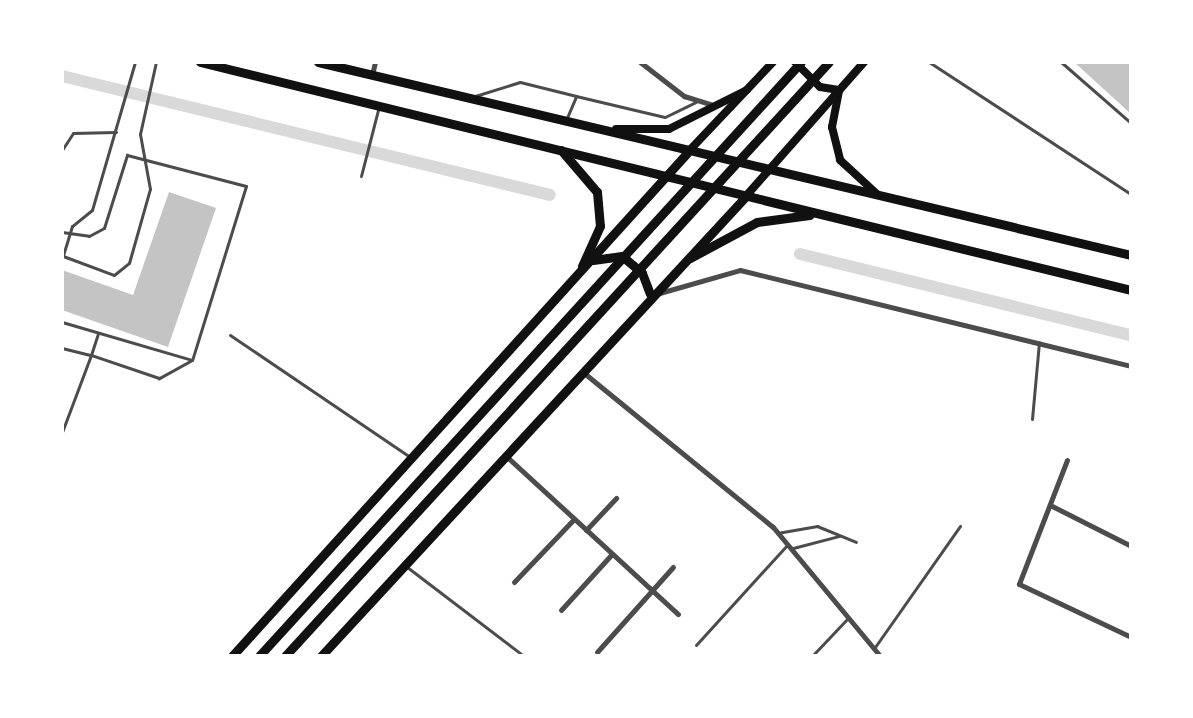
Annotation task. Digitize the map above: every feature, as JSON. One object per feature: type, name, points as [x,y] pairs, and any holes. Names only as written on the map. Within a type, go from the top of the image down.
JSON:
[{"type":"highway","points":[[200,62],[1131,290]]},
{"type":"highway","points":[[318,62],[766,173],[1131,255]]},
{"type":"highway","points":[[259,656],[801,62]]},
{"type":"highway","points":[[285,656],[829,62]]},
{"type":"highway","points":[[561,150],[597,192],[600,226],[579,273]]},
{"type":"highway","points":[[232,656],[687,153]]},
{"type":"highway","points":[[328,654],[580,370],[668,274],[746,196]]},
{"type":"highway","points":[[668,274],[719,238],[757,222],[818,214]]},
{"type":"highway","points":[[590,261],[622,256],[642,273],[650,294]]},
{"type":"main road","points":[[687,153],[773,62]]},
{"type":"main road","points":[[795,62],[820,87],[839,90]]},
{"type":"main road","points":[[746,196],[864,62]]},
{"type":"main road","points":[[568,124],[659,131],[747,90]]},
{"type":"main road","points":[[839,90],[832,127],[840,160],[889,201]]},
{"type":"street","points":[[372,75],[375,62]]},
{"type":"street","points":[[640,62],[696,102],[717,106]]},
{"type":"street","points":[[650,294],[670,295],[740,270],[1131,366]]},
{"type":"street","points":[[580,370],[777,533],[880,656]]},
{"type":"street","points":[[504,454],[678,614]]},
{"type":"street","points":[[1067,460],[1019,584],[1131,637]]},
{"type":"street","points":[[586,530],[616,498]]},
{"type":"street","points":[[1050,505],[1131,546]]},
{"type":"street","points":[[514,582],[574,519]]},
{"type":"street","points":[[561,610],[612,554]]},
{"type":"street","points":[[597,652],[673,567]]},
{"type":"lane","points":[[135,62],[118,132],[92,210],[69,234],[63,256],[121,274],[150,189],[143,154],[144,114],[156,62]]},
{"type":"lane","points":[[662,62],[677,62]]},
{"type":"lane","points":[[929,62],[1131,194]]},
{"type":"lane","points":[[1061,62],[1131,123]]},
{"type":"lane","points":[[466,99],[520,82],[665,117],[696,102]]},
{"type":"lane","points":[[568,124],[576,96]]},
{"type":"lane","points":[[361,176],[379,106]]},
{"type":"lane","points":[[62,150],[64,138],[118,132]]},
{"type":"lane","points":[[62,232],[69,234],[104,228],[122,160],[143,154],[246,186],[192,360],[159,378],[62,348]]},
{"type":"lane","points":[[62,322],[192,360]]},
{"type":"lane","points":[[62,432],[98,333]]},
{"type":"lane","points":[[230,335],[410,457]]},
{"type":"lane","points":[[1032,419],[1039,342]]},
{"type":"lane","points":[[777,533],[817,526],[856,542]]},
{"type":"lane","points":[[874,648],[960,526]]},
{"type":"lane","points":[[696,645],[789,546],[839,536]]},
{"type":"lane","points":[[404,565],[524,656]]},
{"type":"lane","points":[[812,656],[848,618]]},
{"type":"building","points":[[1074,62],[1131,62],[1131,114]]},
{"type":"building","points":[[169,192],[216,208],[168,347],[62,310],[62,270],[133,295]]},
{"type":"waterway","points":[[62,76],[550,195]]},
{"type":"waterway","points":[[800,254],[1131,335]]}]
